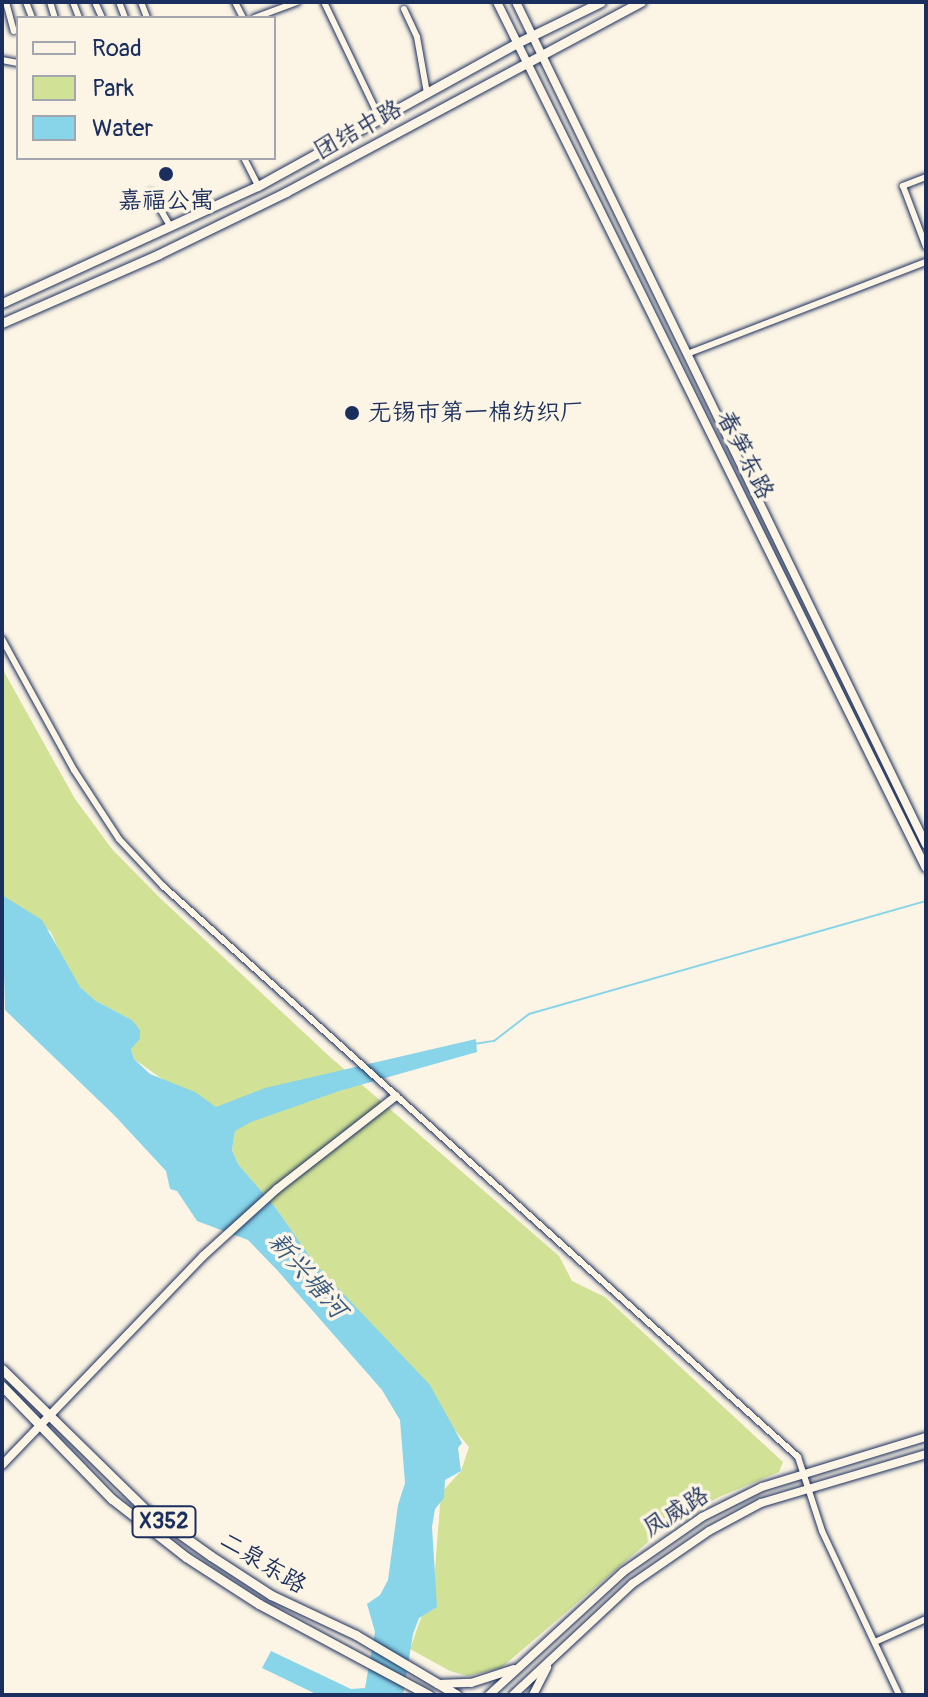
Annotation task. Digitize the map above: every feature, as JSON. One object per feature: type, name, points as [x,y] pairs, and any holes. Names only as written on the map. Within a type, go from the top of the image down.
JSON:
[{"type":"main road","name":"春笋东路","points":[[497,2],[926,868]]},
{"type":"main road","name":"春笋东路","points":[[516,2],[926,845]]},
{"type":"main road","name":"团结中路","points":[[2,303],[258,186],[517,43],[601,2]]},
{"type":"main road","name":"团结中路","points":[[2,323],[159,254],[272,199],[641,2]]},
{"type":"main road","points":[[2,1465],[203,1256],[277,1189],[396,1096]]},
{"type":"main road","name":"二泉东路","points":[[2,1369],[145,1509],[271,1595],[356,1635],[457,1695]]},
{"type":"main road","name":"二泉东路","points":[[2,1386],[112,1499],[186,1557],[259,1604],[429,1695]]},
{"type":"main road","name":"凤威路","points":[[489,1695],[623,1572],[671,1537],[733,1500],[802,1474],[926,1437]]},
{"type":"main road","name":"凤威路","points":[[513,1695],[632,1584],[685,1545],[761,1503],[926,1454]]},
{"type":"main road","points":[[533,1695],[552,1658]]},
{"type":"main road","points":[[438,1684],[471,1683],[522,1665]]},
{"type":"street","points":[[258,16],[281,5],[297,2]]},
{"type":"street","points":[[324,2],[380,119]]},
{"type":"street","points":[[6,3],[14,31]]},
{"type":"street","points":[[404,9],[417,37],[427,93]]},
{"type":"street","points":[[245,160],[258,186]]},
{"type":"street","points":[[926,177],[903,186],[926,247]]},
{"type":"street","points":[[151,193],[171,227]]},
{"type":"street","points":[[687,354],[926,262]]},
{"type":"street","points":[[2,639],[74,770],[119,839],[163,886],[798,1457],[807,1490],[899,1695]]},
{"type":"street","points":[[875,1642],[926,1619]]},
{"type":"green space","points":[[2,668],[75,799],[112,849],[329,1056],[559,1256],[572,1281],[605,1297],[783,1462],[779,1472],[719,1497],[669,1524],[501,1668],[468,1676],[450,1671],[410,1649],[434,1581],[441,1493],[461,1471],[469,1447],[316,1265],[275,1207],[238,1164],[232,1150],[235,1131],[134,1059],[131,1048],[140,1039],[132,1020],[96,1001],[80,987],[66,968],[51,932],[2,895]]},
{"type":"water","name":"新兴塘河","points":[[2,895],[42,920],[80,987],[96,1001],[132,1020],[140,1030],[140,1039],[131,1049],[134,1059],[150,1074],[195,1092],[216,1107],[265,1088],[476,1039],[477,1052],[339,1091],[251,1122],[235,1131],[232,1150],[238,1164],[275,1207],[316,1265],[430,1385],[462,1443],[458,1448],[461,1471],[445,1480],[444,1498],[435,1509],[432,1527],[437,1607],[419,1618],[413,1634],[403,1695],[318,1695],[262,1668],[271,1651],[351,1689],[365,1688],[375,1632],[367,1604],[380,1595],[388,1580],[398,1505],[405,1483],[400,1420],[382,1390],[277,1270],[248,1240],[197,1221],[177,1191],[170,1189],[166,1171],[115,1116],[5,1010]]},
{"type":"waterway","points":[[474,1044],[494,1041],[529,1014],[926,901]]},
{"type":"place","name":"嘉福公寓","points":[[166,174]]},
{"type":"place","name":"无锡市第一棉纺织厂","points":[[352,413]]}]
